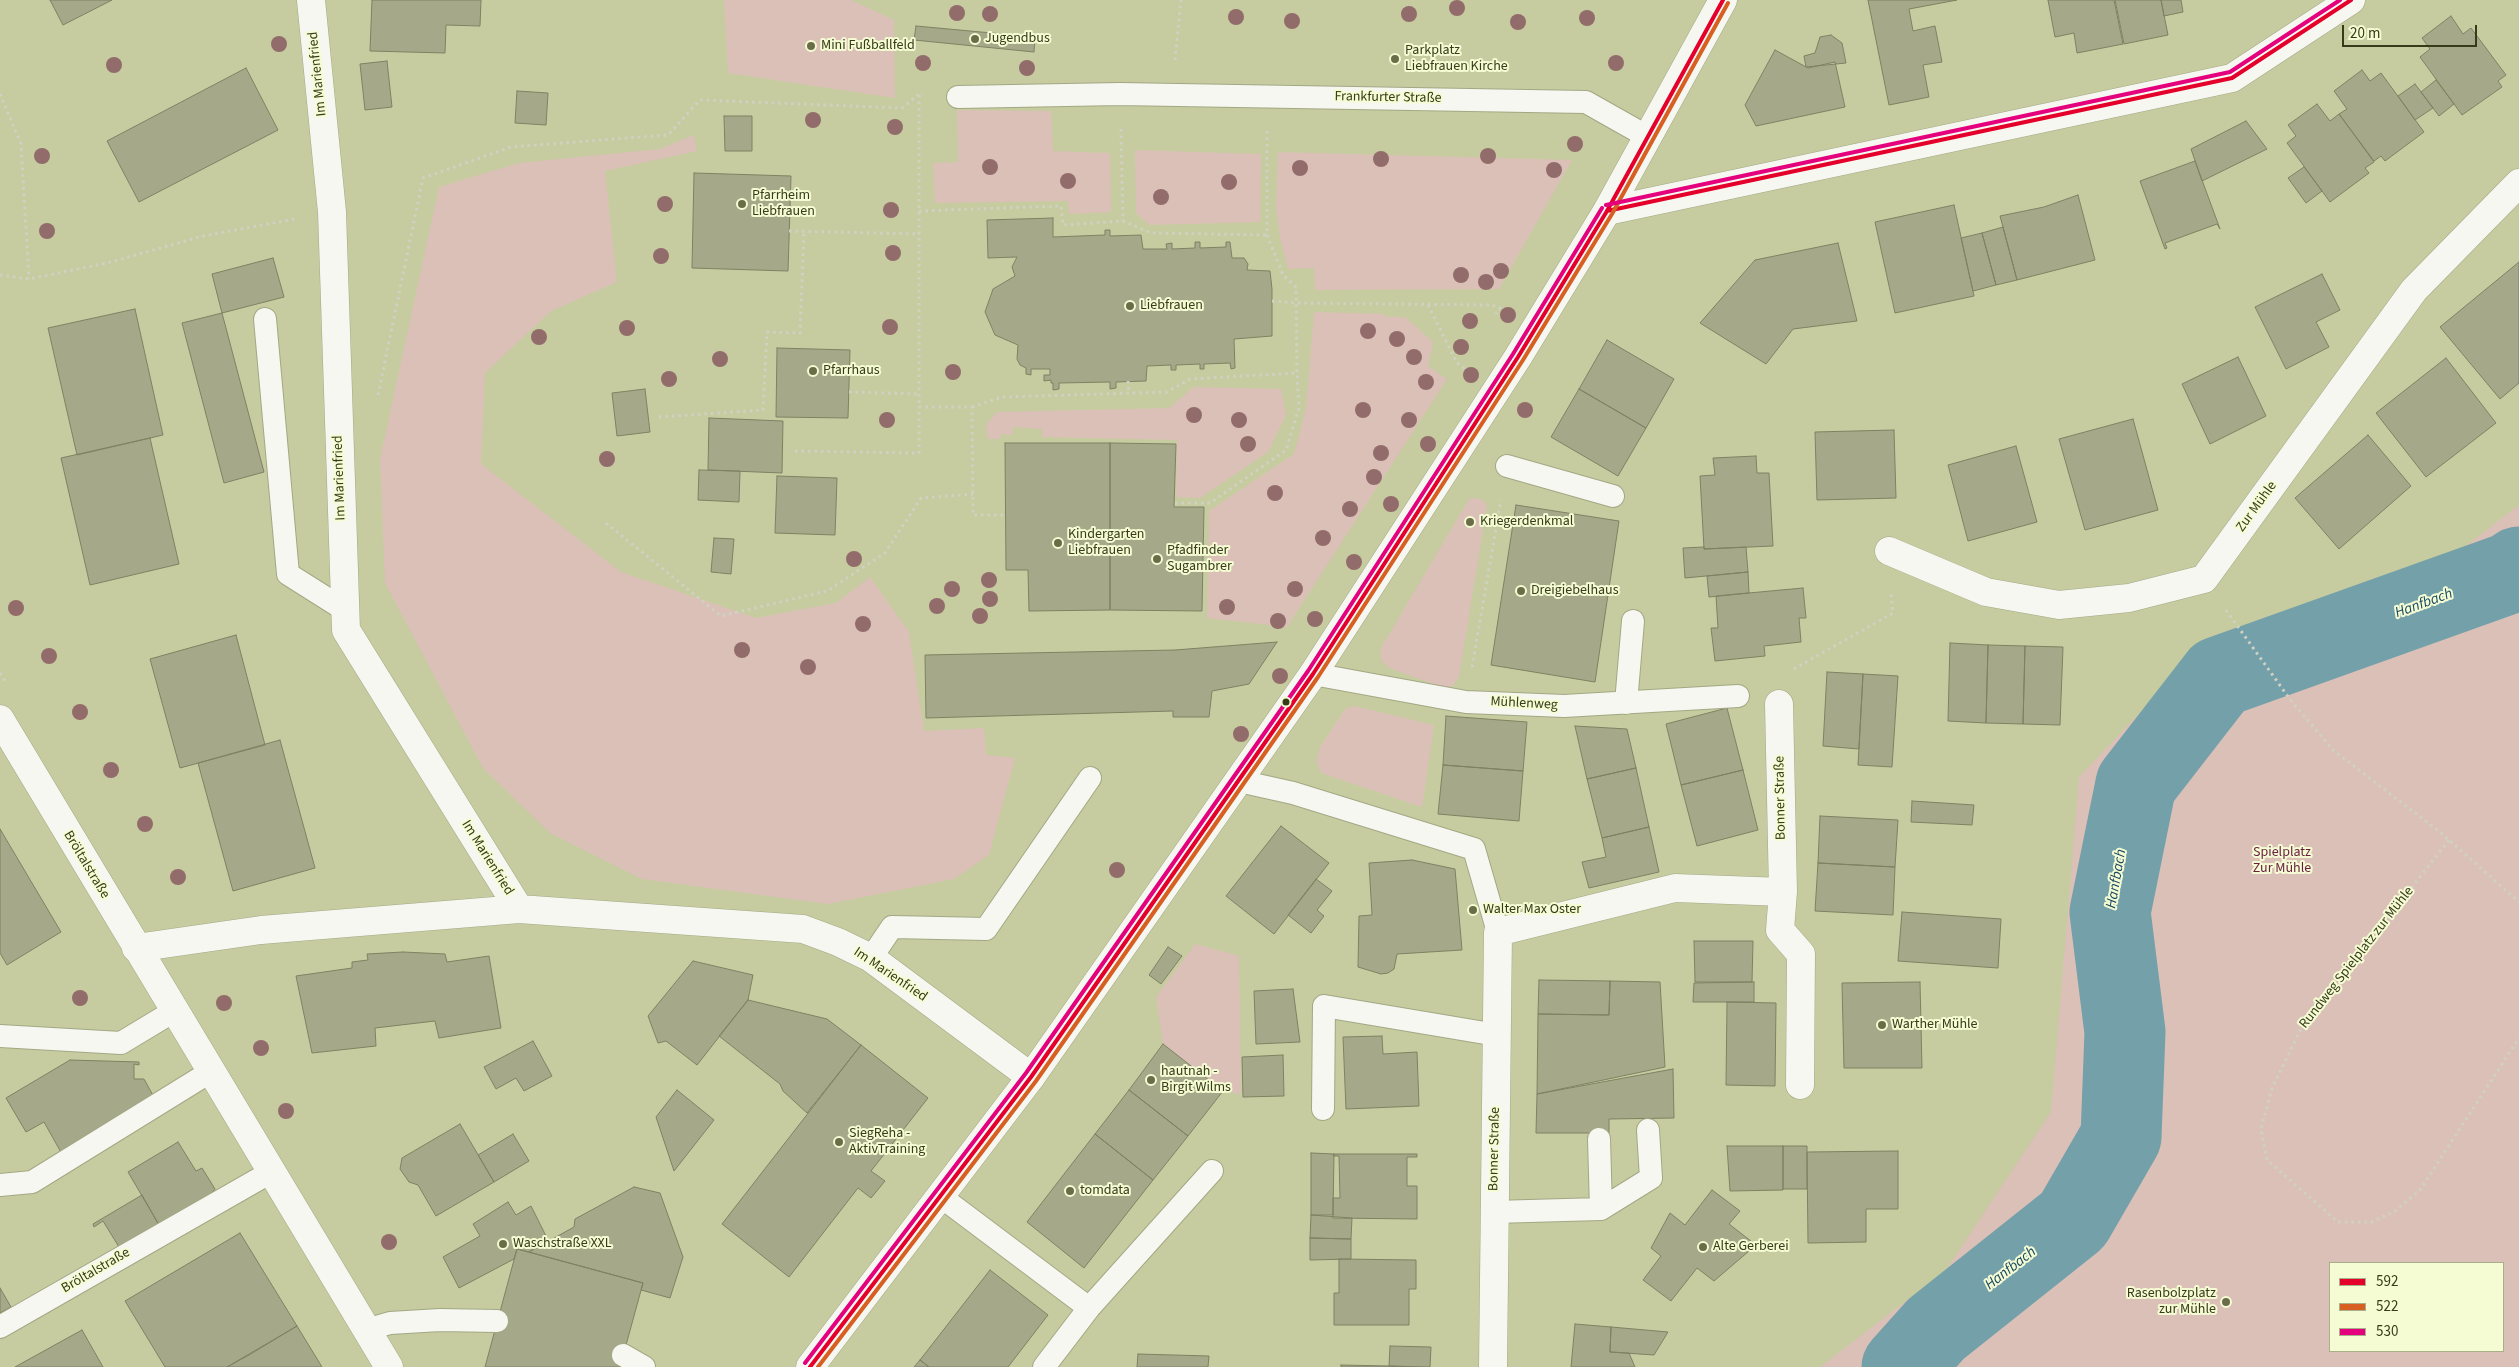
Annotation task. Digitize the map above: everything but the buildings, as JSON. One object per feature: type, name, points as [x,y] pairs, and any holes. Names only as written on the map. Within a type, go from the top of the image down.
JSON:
[{"type":"street","name":"Im Marienfried","points":[[311,0],[332,212],[346,630],[519,908]]},
{"type":"street","points":[[810,1367],[1031,1077],[1240,781],[1313,674],[1518,357],[1607,211],[1722,0]]},
{"type":"street","points":[[1607,211],[2232,78],[2351,0]]},
{"type":"street","name":"Zur Mühle","points":[[1888,551],[1986,592],[2058,605],[2129,598],[2204,579],[2414,290],[2519,183]]},
{"type":"street","name":"Bonner Straße","points":[[1779,704],[1783,892],[1780,930],[1801,954],[1800,1085]]},
{"type":"street","name":"Bröltalstraße","points":[[0,719],[270,1172],[389,1367]]},
{"type":"street","points":[[1498,932],[1675,888],[1783,892]]},
{"type":"street","name":"Im Marienfried","points":[[136,948],[261,930],[519,908],[803,929],[838,942],[871,958],[1031,1077]]},
{"type":"street","name":"Bonner Straße","points":[[1493,1367],[1498,932]]},
{"type":"lane","name":"Frankfurter Straße","points":[[958,97],[1120,94],[1267,95],[1586,102],[1648,137]]},
{"type":"lane","points":[[265,319],[288,574],[346,610]]},
{"type":"lane","points":[[1507,466],[1612,496]]},
{"type":"lane","points":[[1626,703],[1633,621]]},
{"type":"lane","name":"Mühlenweg","points":[[1313,674],[1466,702],[1564,706],[1738,696]]},
{"type":"lane","points":[[871,958],[892,927],[986,929],[1090,778]]},
{"type":"lane","name":"Bonner Straße","points":[[1240,781],[1293,793],[1474,849],[1498,932]]},
{"type":"lane","points":[[1323,1109],[1324,1006],[1497,1035]]},
{"type":"lane","points":[[0,1036],[121,1042],[174,1011]]},
{"type":"lane","points":[[0,1185],[32,1182],[210,1072]]},
{"type":"lane","points":[[1494,1212],[1601,1209],[1651,1178],[1648,1130]]},
{"type":"lane","points":[[1599,1139],[1601,1209]]},
{"type":"lane","points":[[1044,1367],[1089,1308],[1212,1171]]},
{"type":"lane","name":"Bröltalstraße","points":[[0,1327],[270,1172]]},
{"type":"lane","points":[[940,1196],[1089,1308]]},
{"type":"lane","points":[[366,1330],[390,1323],[440,1320],[497,1321]]},
{"type":"lane","points":[[623,1355],[644,1367]]},
{"type":"path","points":[[1179,26],[1181,0]]},
{"type":"path","points":[[0,94],[21,144],[29,279]]},
{"type":"path","points":[[377,398],[423,178],[511,147],[668,135],[700,100],[902,108],[918,94],[920,234],[919,453],[795,451]]},
{"type":"path","points":[[1120,94],[1123,221]]},
{"type":"path","points":[[1175,503],[1210,503],[1286,450],[1299,408],[1296,287],[1284,275],[1267,234],[1267,95]]},
{"type":"path","points":[[919,211],[1061,206],[1063,225],[1123,221],[1151,233],[1267,234]]},
{"type":"path","points":[[0,275],[29,279],[107,263],[203,236],[332,212]]},
{"type":"path","points":[[789,231],[920,234]]},
{"type":"path","points":[[659,417],[763,410],[767,332],[800,333],[804,232]]},
{"type":"path","points":[[1272,301],[1296,303],[1492,305]]},
{"type":"path","points":[[1428,305],[1457,363]]},
{"type":"path","points":[[919,407],[972,407],[1002,397],[1167,392],[1190,379],[1297,373]]},
{"type":"path","points":[[1128,381],[1129,393]]},
{"type":"path","points":[[849,392],[920,394]]},
{"type":"path","points":[[972,407],[973,515],[1005,515]]},
{"type":"path","points":[[1466,702],[1507,466]]},
{"type":"path","points":[[606,523],[721,616],[827,591],[885,553],[922,498],[973,494]]},
{"type":"path","points":[[1779,704],[1780,674],[1790,671],[1892,613],[1888,551]]},
{"type":"path","points":[[2223,605],[2289,698],[2333,750],[2449,840],[2519,902]]},
{"type":"path","name":"Rundweg Spielplatz zur Mühle","points":[[2449,840],[2302,1027],[2272,1088],[2263,1121],[2261,1129],[2267,1160],[2338,1222],[2372,1222],[2395,1211],[2420,1190],[2519,1038]]},
{"type":"green space","name":"Mini Fußballfeld","points":[[724,0],[851,0],[894,20],[895,98],[728,73]]},
{"type":"green space","points":[[957,110],[1051,111],[1053,151],[1110,153],[1111,212],[1069,214],[1068,201],[935,203],[933,163],[958,162]]},
{"type":"green space","points":[[694,135],[697,151],[605,171],[617,282],[551,311],[485,373],[481,464],[621,572],[756,618],[836,603],[870,577],[909,632],[924,731],[984,728],[986,755],[1015,758],[989,855],[954,879],[828,904],[642,879],[550,833],[483,768],[385,583],[380,459],[439,187],[519,163],[660,149]]},
{"type":"green space","points":[[1135,150],[1261,154],[1260,222],[1149,225],[1136,213]]},
{"type":"green space","points":[[1278,152],[1572,160],[1499,289],[1315,290],[1314,268],[1288,269],[1280,238],[1276,207]]},
{"type":"green space","points":[[1314,312],[1385,314],[1385,317],[1405,317],[1433,342],[1428,366],[1447,379],[1287,627],[1207,618],[1209,511],[1294,454],[1306,408]]},
{"type":"green space","points":[[1194,387],[1281,389],[1286,415],[1268,452],[1200,498],[1176,497],[1177,440],[1042,437],[1042,429],[1013,427],[1013,435],[1002,434],[1000,439],[988,439],[986,425],[997,412],[1169,408]]},
{"type":"green space","points":[[1469,499],[1483,500],[1487,505],[1459,677],[1452,687],[1444,688],[1389,668],[1381,660],[1381,648]]},
{"type":"green space","name":"Spielplatz Zur Mühle","points":[[2519,505],[2519,1367],[1820,1367],[1946,1270],[2051,1112],[2079,777],[2198,651],[2319,600],[2446,561]]},
{"type":"green space","points":[[1354,706],[1434,725],[1422,807],[1321,773],[1316,761],[1320,747],[1345,709]]},
{"type":"green space","points":[[1195,944],[1239,956],[1241,1094],[1223,1091],[1163,1044],[1156,997]]},
{"type":"waterway","name":"Hanfbach","points":[[1902,1367],[1936,1329],[2073,1220],[2121,1137],[2125,1032],[2110,912],[2136,784],[2219,677],[2510,573],[2519,567]]},
{"type":"transit line","name":"592","points":[[810,1367],[1031,1077],[1313,674],[1518,357],[1607,211],[1723,0]]},
{"type":"transit line","name":"530","points":[[1606,205],[2230,72],[2340,0]]},
{"type":"transit line","name":"592","points":[[1607,211],[2232,78],[2351,0]]},
{"type":"transit line","name":"522","points":[[818,1367],[1036,1081],[1318,677],[1523,360],[1612,214],[1728,3]]},
{"type":"transit line","name":"530","points":[[805,1363],[1026,1073],[1308,671],[1513,354],[1602,208]]},
{"type":"place","name":"Jugendbus","points":[[975,39]]},
{"type":"place","name":"Mini Fußballfeld","points":[[811,46]]},
{"type":"place","name":"Parkplatz Liebfrauen Kirche","points":[[1395,59]]},
{"type":"place","name":"Pfarrheim Liebfrauen","points":[[742,204]]},
{"type":"place","name":"Liebfrauen","points":[[1130,306]]},
{"type":"place","name":"Pfarrhaus","points":[[813,371]]},
{"type":"place","name":"Kriegerdenkmal","points":[[1470,522]]},
{"type":"place","name":"Kindergarten Liebfrauen","points":[[1058,543]]},
{"type":"place","name":"Pfadfinder Sugambrer","points":[[1157,559]]},
{"type":"place","name":"Dreigiebelhaus","points":[[1521,591]]},
{"type":"place","name":"Walter Max Oster","points":[[1473,910]]},
{"type":"place","name":"Warther Mühle","points":[[1882,1025]]},
{"type":"place","name":"hautnah - Birgit Wilms","points":[[1151,1080]]},
{"type":"place","name":"SiegReha - AktivTraining","points":[[839,1142]]},
{"type":"place","name":"tomdata","points":[[1070,1191]]},
{"type":"place","name":"Waschstraße XXL","points":[[503,1244]]},
{"type":"place","name":"Alte Gerberei","points":[[1703,1247]]},
{"type":"place","name":"Rasenbolzplatz zur Mühle","points":[[2226,1302]]}]
